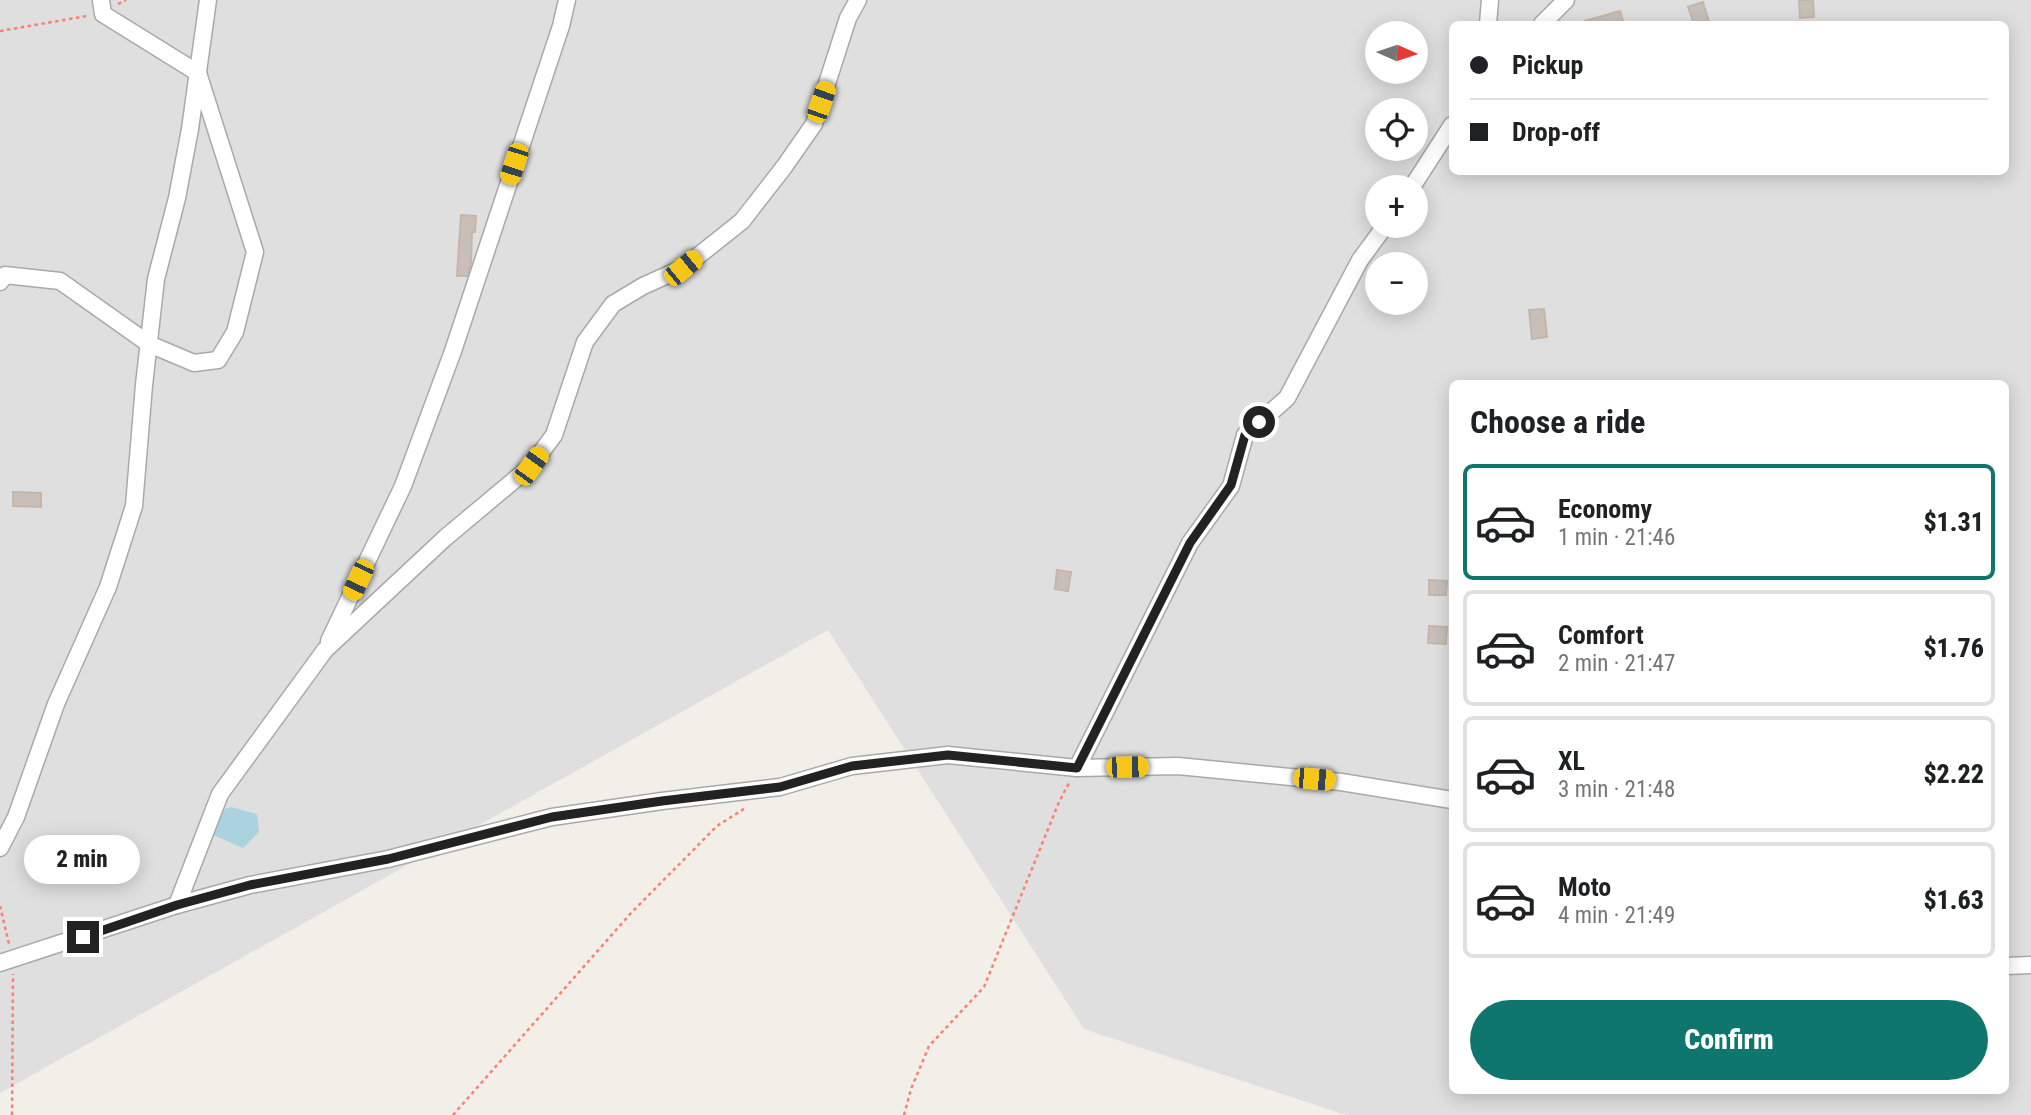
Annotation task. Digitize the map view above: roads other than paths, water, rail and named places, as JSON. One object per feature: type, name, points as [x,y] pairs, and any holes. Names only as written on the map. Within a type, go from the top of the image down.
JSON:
[{"type":"street","points":[[0,848],[16,817],[56,704],[108,587],[134,506],[156,279],[191,130],[208,0]]},
{"type":"street","points":[[177,905],[220,794],[325,649],[403,486],[453,351],[561,26],[567,0]]},
{"type":"street","points":[[325,649],[445,538],[531,466],[554,435],[585,342],[613,303],[683,268],[742,221],[814,124],[848,18],[858,0]]},
{"type":"street","points":[[1488,21],[1490,0]]},
{"type":"street","points":[[1545,21],[1566,0]]},
{"type":"street","points":[[0,282],[5,275],[60,281],[149,344],[194,363],[219,360],[235,332],[255,252],[198,73],[102,7]]},
{"type":"street","points":[[1420,175],[1449,130]]},
{"type":"street","points":[[1077,768],[1190,543],[1231,485],[1245,435],[1287,398],[1360,260],[1376,238]]},
{"type":"street","points":[[7,962],[177,905],[250,885],[388,859],[552,817],[780,787],[852,766],[948,755],[1077,768],[1178,766],[1341,782],[1449,800]]},
{"type":"street","points":[[2009,966],[2031,965]]},
{"type":"water","points":[[231,807],[257,814],[259,832],[243,848],[211,834],[219,811]]}]
